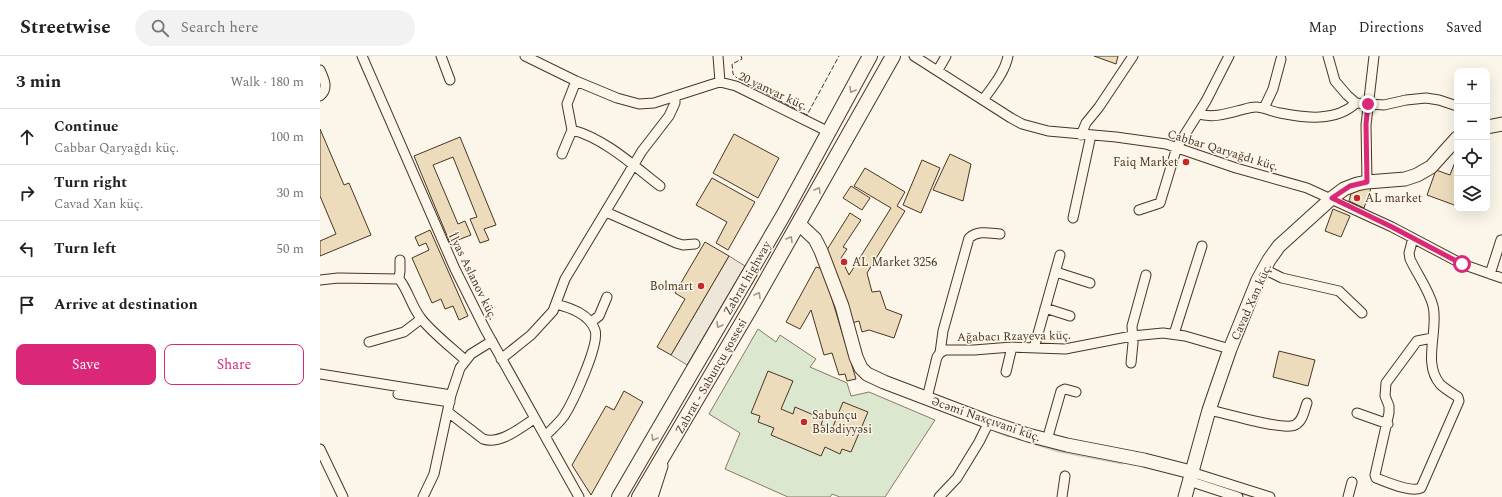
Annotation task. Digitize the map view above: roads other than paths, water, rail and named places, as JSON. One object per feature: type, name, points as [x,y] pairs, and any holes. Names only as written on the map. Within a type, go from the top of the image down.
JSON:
[{"type":"main road","name":"Zabrat highway","points":[[619,497],[784,214],[870,56]]},
{"type":"main road","points":[[784,214],[799,224],[893,56]]},
{"type":"main road","name":"Zabrat - Sabunçu şossesi","points":[[639,497],[799,224]]},
{"type":"street","name":"İlyas Aslanov küç.","points":[[362,56],[455,269],[501,359],[579,497]]},
{"type":"street","points":[[442,56],[450,80]]},
{"type":"street","name":"20 yanvar küç.","points":[[525,56],[576,81],[617,98],[639,104],[654,103],[720,82],[728,83],[748,91],[829,132]]},
{"type":"street","points":[[718,56],[720,82]]},
{"type":"street","name":"Cabbar Qaryağdı küç.","points":[[914,56],[1022,124],[1048,131],[1151,141],[1177,147],[1236,168],[1307,188],[1332,198],[1462,264],[1502,278]]},
{"type":"street","points":[[938,70],[946,56]]},
{"type":"street","points":[[983,100],[1000,75],[1008,56]]},
{"type":"street","points":[[1081,135],[1086,123],[1099,107],[1133,56]]},
{"type":"street","points":[[1139,210],[1160,203],[1177,147],[1198,114],[1229,56]]},
{"type":"street","points":[[1328,56],[1335,81],[1356,103],[1384,105],[1406,100],[1426,98],[1439,100],[1454,105]]},
{"type":"street","points":[[1367,182],[1366,124],[1374,56]]},
{"type":"street","points":[[1264,108],[1274,89],[1281,59]]},
{"type":"street","points":[[320,70],[326,85],[324,92],[320,96]]},
{"type":"street","points":[[562,154],[572,130],[567,104],[576,81]]},
{"type":"street","points":[[501,359],[531,335],[550,314],[556,304],[565,279],[633,166],[648,143],[669,116],[675,103],[675,96]]},
{"type":"street","points":[[1198,114],[1218,116],[1249,108],[1264,108],[1279,113],[1306,117],[1323,117],[1341,113],[1350,109],[1356,103]]},
{"type":"street","points":[[1490,126],[1502,124]]},
{"type":"street","points":[[572,130],[584,133],[592,138],[660,186]]},
{"type":"street","points":[[1073,218],[1091,136]]},
{"type":"street","name":"Cavad Xan küç.","points":[[1185,497],[1209,410],[1230,349],[1254,288],[1279,246],[1332,198],[1350,186],[1417,175],[1431,166],[1455,140]]},
{"type":"street","points":[[606,212],[676,243],[683,245],[695,244]]},
{"type":"street","name":"Əcəmi Naxçıvani küç.","points":[[799,224],[815,239],[821,251],[842,306],[856,357],[861,368],[867,374],[989,422],[1047,440],[1144,460],[1190,476],[1270,497]]},
{"type":"street","points":[[926,398],[935,363],[940,353],[943,331],[969,238],[974,234],[981,233],[1000,234]]},
{"type":"street","points":[[1413,238],[1409,253],[1410,259],[1433,307],[1434,318],[1432,354],[1436,379],[1442,386],[1458,396],[1459,401],[1421,488],[1418,490],[1411,490],[1376,478],[1375,475],[1388,424],[1389,406],[1385,396],[1386,383],[1418,341],[1432,338]]},
{"type":"street","points":[[1490,274],[1501,240]]},
{"type":"street","points":[[1174,334],[1202,246]]},
{"type":"street","points":[[1034,348],[1060,255]]},
{"type":"street","points":[[400,260],[399,279],[421,319],[465,360]]},
{"type":"street","points":[[1264,269],[1282,278],[1339,291],[1362,313]]},
{"type":"street","points":[[1056,272],[1090,282]]},
{"type":"street","points":[[1131,363],[1133,350],[1133,320],[1146,275]]},
{"type":"street","points":[[320,280],[338,278],[399,279]]},
{"type":"street","points":[[591,322],[599,316],[608,297]]},
{"type":"street","points":[[545,436],[556,426],[574,398],[592,353],[596,338],[596,331],[591,322],[574,310],[556,304]]},
{"type":"street","points":[[1045,308],[1070,316]]},
{"type":"street","points":[[369,342],[404,332],[421,319]]},
{"type":"street","name":"Ağabacı Rzayeva küç.","points":[[940,353],[950,350],[1012,347],[1065,349],[1154,333],[1174,334],[1230,349]]},
{"type":"street","points":[[428,495],[450,398],[460,368],[465,360],[477,350],[492,341]]},
{"type":"street","points":[[1006,372],[1012,347]]},
{"type":"street","points":[[320,374],[450,398]]},
{"type":"street","points":[[1047,440],[1061,391],[1065,389],[1076,392]]},
{"type":"street","points":[[398,394],[450,398]]},
{"type":"street","points":[[1209,410],[1268,423],[1291,426],[1297,424],[1302,419],[1307,403]]},
{"type":"street","points":[[448,412],[483,439],[490,441],[508,435],[534,419]]},
{"type":"street","points":[[1357,412],[1388,424]]},
{"type":"street","points":[[939,497],[957,478],[980,442],[989,422]]},
{"type":"street","points":[[320,449],[343,497]]},
{"type":"street","points":[[651,497],[666,452]]},
{"type":"street","points":[[1062,497],[1065,476]]},
{"type":"street","points":[[1190,476],[1238,497]]},
{"type":"street","points":[[1348,497],[1352,482]]},
{"type":"waterway","points":[[996,431],[1009,436]]},
{"type":"waterway","points":[[1036,444],[1059,451],[1122,463]]},
{"type":"waterway","points":[[1231,489],[1254,497]]},
{"type":"place","name":"Faiq Market","points":[[1186,162]]},
{"type":"place","name":"AL market","points":[[1357,198]]},
{"type":"place","name":"AL Market 3256","points":[[844,262]]},
{"type":"place","name":"Bolmart","points":[[701,286]]},
{"type":"place","name":"Sabunçu Bələdiyyəsi","points":[[804,422]]}]
